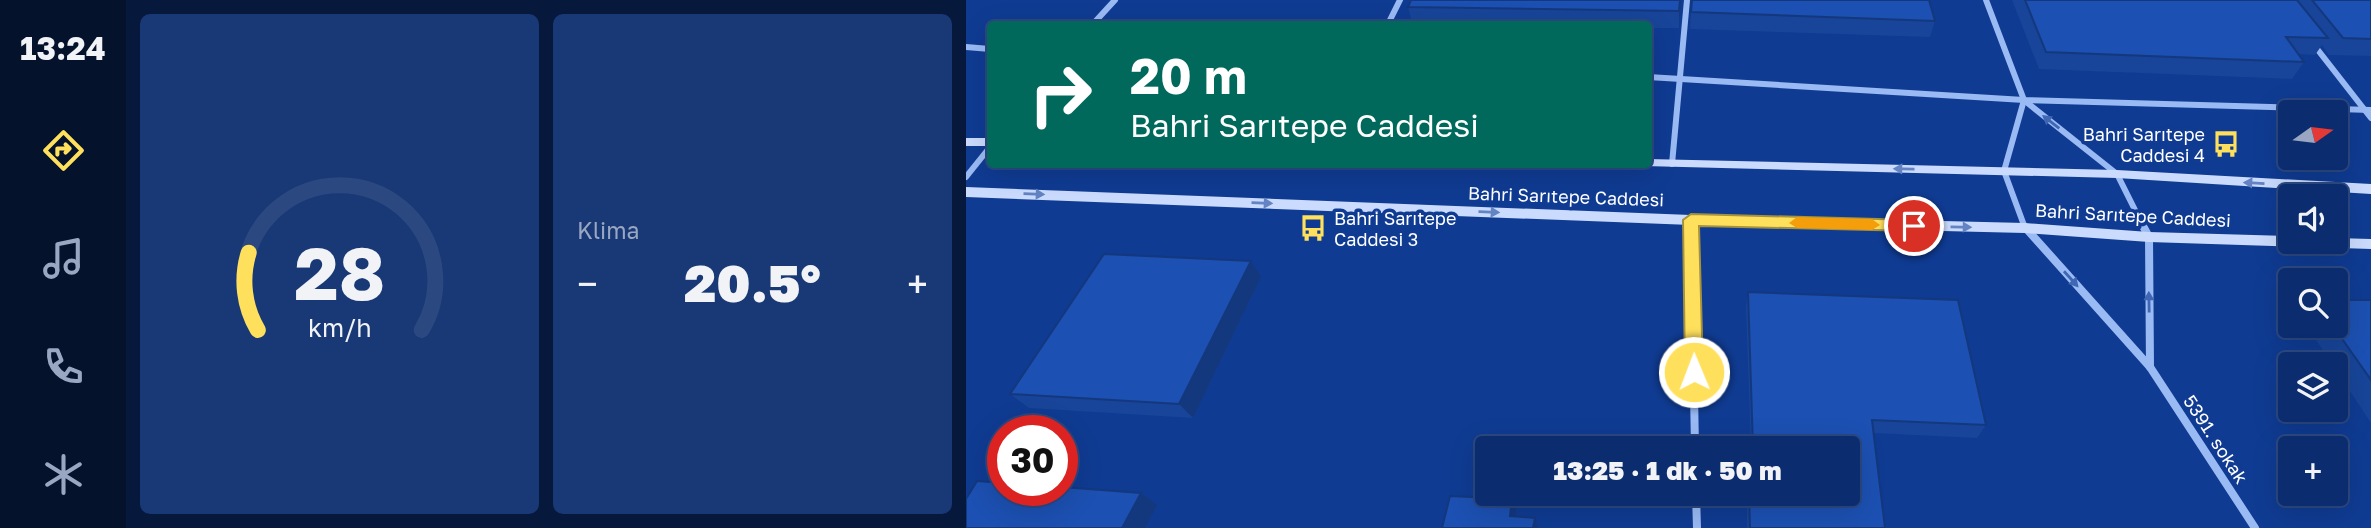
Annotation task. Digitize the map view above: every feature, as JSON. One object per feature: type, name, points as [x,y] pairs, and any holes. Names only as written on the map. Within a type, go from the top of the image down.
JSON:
[{"type":"main road","points":[[966,142],[987,144]]},
{"type":"main road","name":"Bahri Sarıtepe Caddesi","points":[[1652,163],[2117,174],[2371,189]]},
{"type":"main road","name":"Bahri Sarıtepe Caddesi","points":[[966,192],[1691,220],[2025,228],[2148,237],[2278,242]]},
{"type":"main road","name":"Bahri Sarıtepe Caddesi","points":[[2348,243],[2371,244]]},
{"type":"street","points":[[1096,21],[1115,0]]},
{"type":"street","points":[[1390,21],[1400,0]]},
{"type":"street","points":[[1672,164],[1682,80],[1687,0]]},
{"type":"street","points":[[1986,0],[2024,100],[2117,174],[2148,237],[2150,368]]},
{"type":"street","points":[[2305,33],[2368,110],[2371,118]]},
{"type":"street","points":[[966,47],[987,48]]},
{"type":"street","points":[[1652,77],[2024,100],[2368,110]]},
{"type":"street","points":[[2024,100],[2004,171],[2025,228]]},
{"type":"street","points":[[966,177],[987,148]]},
{"type":"street","points":[[1691,220],[1695,436]]},
{"type":"street","name":"5391. sokak","points":[[2025,228],[2150,368],[2256,528]]},
{"type":"street","points":[[1696,506],[1697,528]]},
{"type":"building","points":[[1411,0],[1680,0],[1679,11],[1408,7]]},
{"type":"building","points":[[1692,0],[1929,0],[1935,21],[1691,12]]},
{"type":"building","points":[[2025,0],[2297,0],[2328,38],[2286,37],[2304,62],[2046,52]]},
{"type":"building","points":[[2312,0],[2371,0],[2371,39],[2343,38]]},
{"type":"building","points":[[1104,254],[1251,261],[1179,404],[1010,394]]},
{"type":"building","points":[[1748,292],[1958,300],[1986,425],[1872,420],[1885,528],[1750,528],[1749,506],[1860,506],[1860,436],[1753,436]]},
{"type":"building","points":[[2348,300],[2371,300],[2371,380],[2341,338],[2348,338]]},
{"type":"building","points":[[977,481],[987,482],[987,506],[1078,506],[1078,488],[1141,493],[1122,528],[966,528],[966,499]]},
{"type":"building","points":[[1450,496],[1475,497],[1475,506],[1511,506],[1510,516],[1535,518],[1533,528],[1442,528]]},
{"type":"slow traffic","points":[[1797,223],[1872,225]]},
{"type":"place","name":"Bahri Sarıtepe Caddesi 4","points":[[2226,144]]},
{"type":"place","name":"Bahri Sarıtepe Caddesi 3","points":[[1313,228]]},
{"type":"route","points":[[1694,372],[1691,220],[1914,226]]}]
